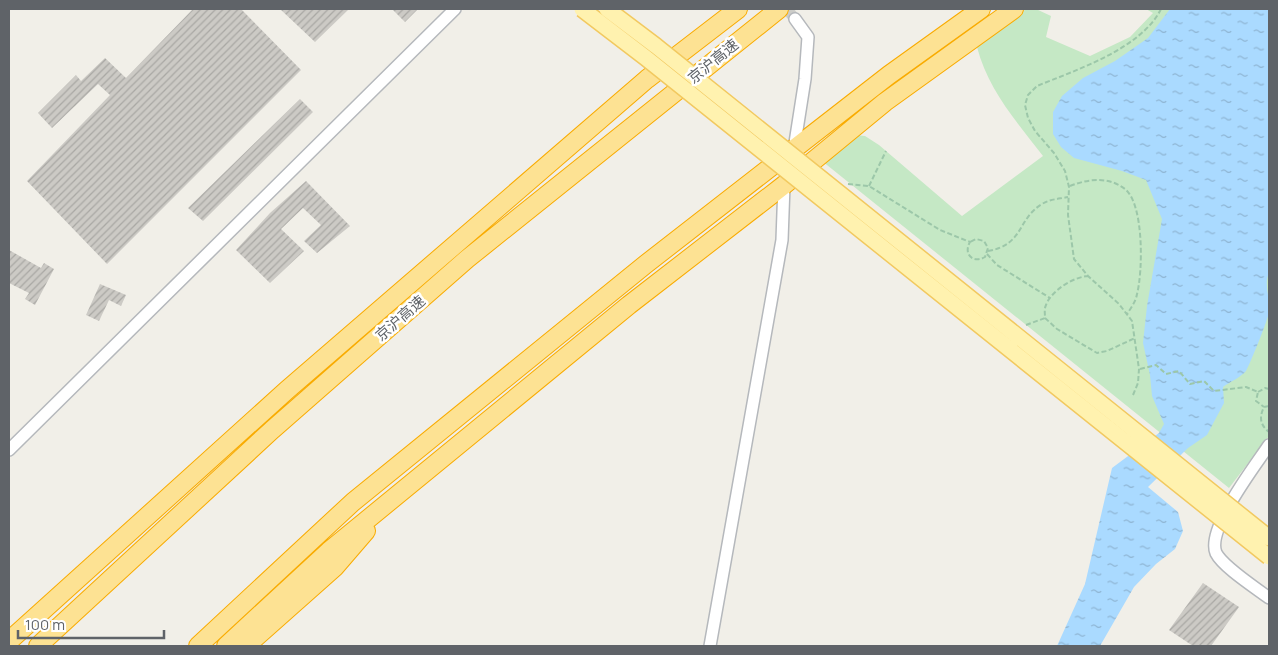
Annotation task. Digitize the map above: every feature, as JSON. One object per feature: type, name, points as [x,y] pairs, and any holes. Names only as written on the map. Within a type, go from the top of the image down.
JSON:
[{"type":"highway","name":"京沪高速","points":[[9,640],[362,325],[647,79],[738,9]]},
{"type":"highway","name":"京沪高速","points":[[38,646],[272,430],[466,259],[779,9]]},
{"type":"highway","points":[[198,646],[353,502],[646,264],[889,75],[981,9]]},
{"type":"highway","points":[[226,646],[329,550],[629,305],[784,185],[884,102],[1014,9]]},
{"type":"highway","points":[[248,645],[335,567],[397,494]]},
{"type":"main road","points":[[582,9],[646,58],[1269,557]]},
{"type":"main road","points":[[607,9],[671,58],[1269,538]]},
{"type":"street","points":[[9,450],[455,9]]},
{"type":"street","points":[[710,646],[782,240],[784,185],[794,149],[805,79],[808,37],[795,19]]},
{"type":"street","points":[[1269,445],[1237,492],[1220,522],[1215,540],[1216,553],[1228,567],[1269,598]]},
{"type":"path","points":[[1133,395],[1138,383],[1139,369],[1132,321],[1119,304],[1088,276],[1074,259],[1070,232],[1069,186],[1065,171],[1054,153],[1035,131],[1028,118],[1026,105],[1028,95],[1037,86],[1120,49],[1150,25],[1161,9]]},
{"type":"path","points":[[869,186],[886,151]]},
{"type":"path","points":[[1069,186],[1093,179],[1104,180],[1125,189],[1132,197],[1141,237],[1140,279],[1137,295],[1127,314]]},
{"type":"path","points":[[842,183],[869,186],[926,222],[970,242]]},
{"type":"path","points":[[988,251],[1000,249],[1012,242],[1028,218],[1041,205],[1068,197]]},
{"type":"path","points":[[976,239],[986,244],[987,254],[982,259],[972,259],[967,254],[970,242],[976,239]]},
{"type":"path","points":[[987,254],[997,265],[1050,298]]},
{"type":"path","points":[[1088,276],[1080,276],[1069,281],[1050,298],[1045,307],[1045,318],[1056,329],[1096,353],[1107,351],[1135,338]]},
{"type":"path","points":[[1026,325],[1045,318]]},
{"type":"path","points":[[1139,369],[1156,365],[1166,374],[1179,371],[1190,384],[1204,381],[1214,391],[1246,387],[1258,392]]},
{"type":"path","points":[[1269,389],[1265,388],[1258,392],[1256,401],[1264,407],[1269,406]]},
{"type":"path","points":[[1264,407],[1260,421],[1269,432]]},
{"type":"green space","points":[[1026,9],[1036,9],[1051,16],[1046,37],[1090,56],[1130,37],[1153,13],[1146,9],[1269,9],[1269,436],[1229,488],[822,161],[855,135],[865,136],[879,145],[962,216],[1043,156],[1004,105],[988,77],[977,47]]},
{"type":"water","points":[[1170,9],[1269,9],[1269,273],[1267,287],[1269,312],[1259,342],[1246,371],[1223,387],[1224,403],[1207,435],[1188,448],[1148,487],[1178,512],[1183,531],[1175,549],[1156,564],[1134,587],[1100,646],[1057,646],[1085,584],[1112,468],[1159,433],[1164,424],[1152,396],[1150,375],[1143,343],[1147,306],[1162,219],[1146,180],[1122,171],[1074,158],[1061,147],[1053,134],[1053,112],[1062,96],[1083,78],[1115,61],[1148,38]]},
{"type":"building","points":[[193,9],[241,9],[301,70],[107,264],[27,181],[110,95],[98,84],[52,128],[38,113],[76,75],[81,81],[105,58],[126,78]]},
{"type":"building","points":[[280,9],[349,9],[315,42]]},
{"type":"building","points":[[392,9],[418,9],[405,22]]},
{"type":"building","points":[[300,99],[313,112],[203,221],[188,208]]},
{"type":"building","points":[[306,181],[350,226],[317,253],[304,241],[321,225],[303,208],[281,229],[304,251],[270,283],[236,250],[270,213]]},
{"type":"building","points":[[9,250],[41,268],[44,263],[54,269],[35,305],[25,299],[29,293],[9,283]]},
{"type":"building","points":[[100,284],[126,295],[121,306],[109,300],[99,321],[86,315]]},
{"type":"building","points":[[1203,583],[1239,607],[1211,646],[1193,646],[1169,630]]},
{"type":"tunnel","points":[[787,9],[795,19]]}]
